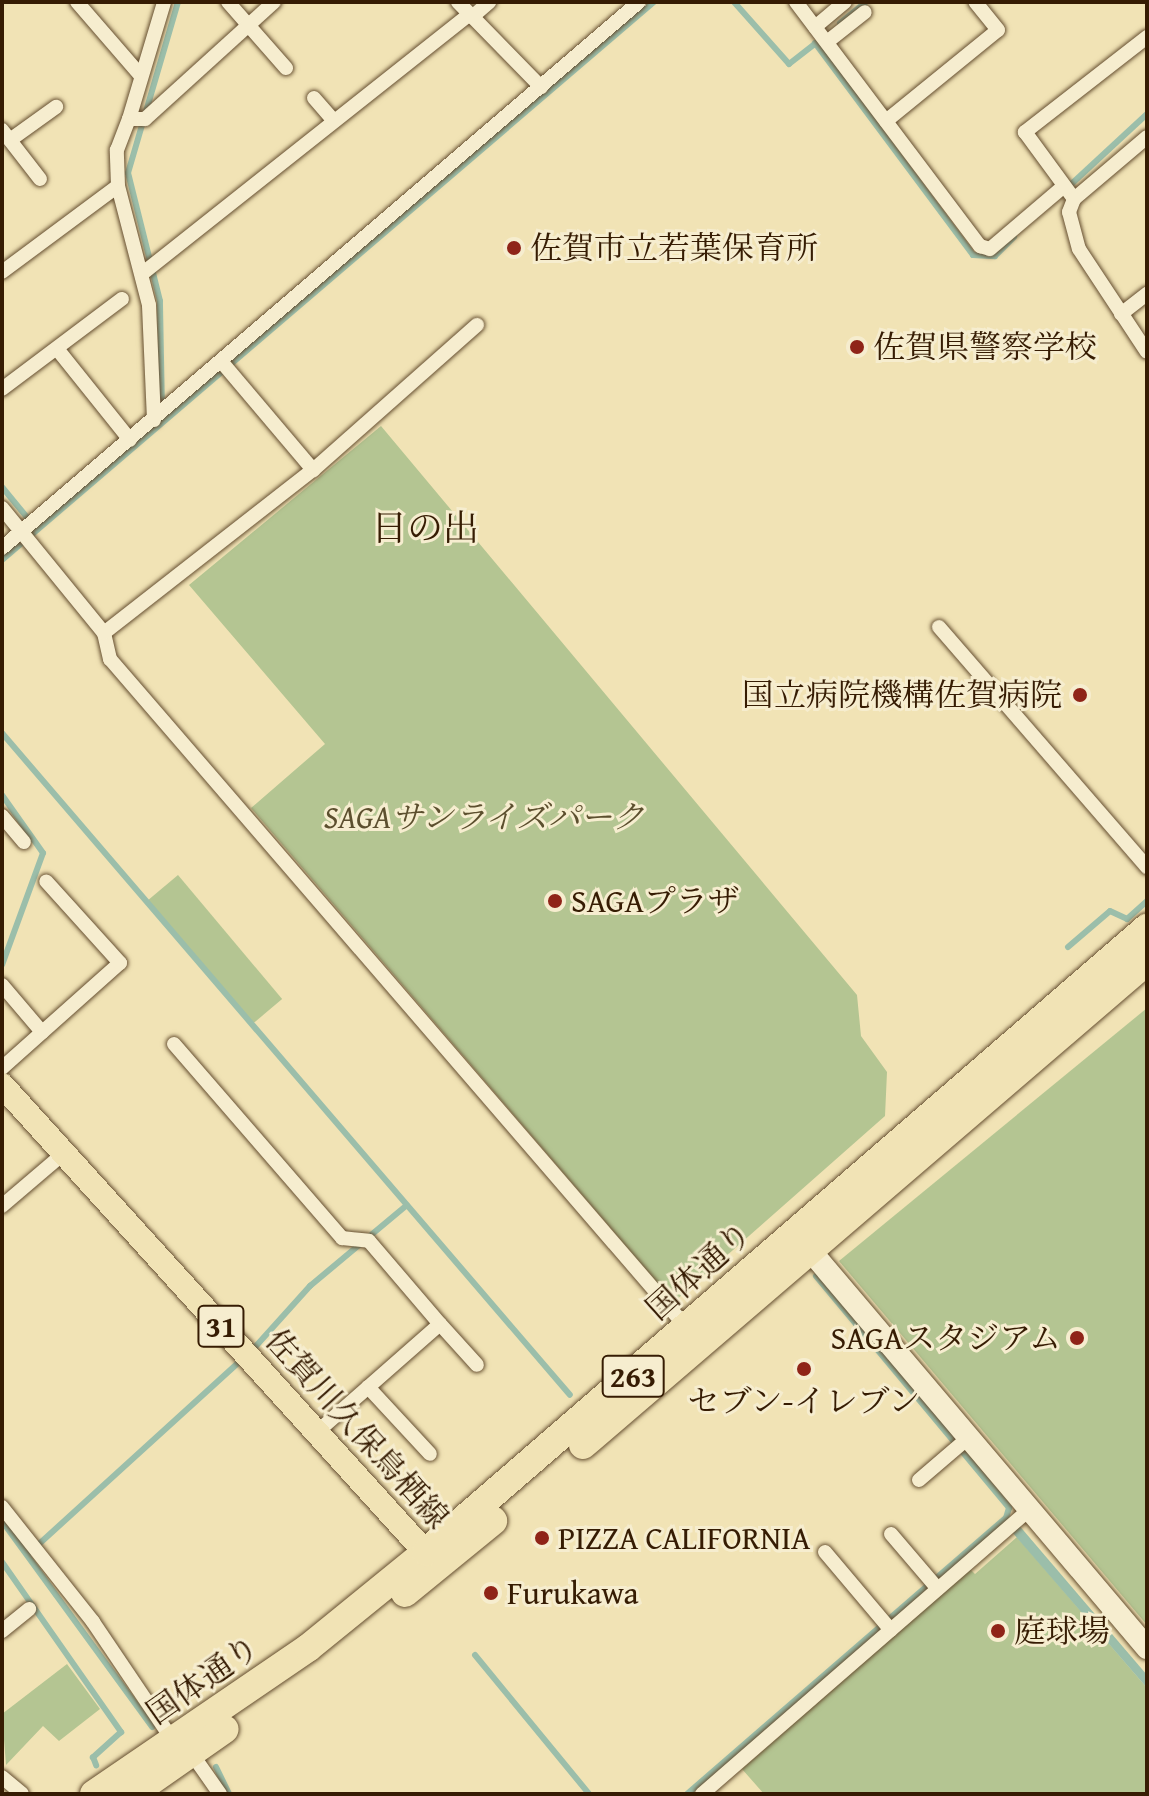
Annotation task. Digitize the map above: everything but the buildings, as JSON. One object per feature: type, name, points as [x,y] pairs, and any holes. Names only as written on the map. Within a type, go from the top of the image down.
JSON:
[{"type":"highway","name":"国体通り","points":[[432,1560],[687,1328],[1147,928]]},
{"type":"highway","name":"国体通り","points":[[132,1794],[183,1748],[432,1560],[809,1249],[1147,961]]},
{"type":"highway","name":"国体通り","points":[[94,1794],[183,1748]]},
{"type":"main road","name":"佐賀川久保鳥栖線","points":[[2,1085],[432,1560]]},
{"type":"street","points":[[77,2],[141,76]]},
{"type":"street","points":[[136,119],[141,76],[164,2]]},
{"type":"street","points":[[228,2],[286,68]]},
{"type":"street","points":[[160,415],[148,268],[118,186],[117,150],[136,119],[274,2]]},
{"type":"street","points":[[458,2],[541,87]]},
{"type":"street","points":[[148,268],[489,2]]},
{"type":"street","points":[[2,548],[28,531],[160,415],[226,367],[639,2]]},
{"type":"street","points":[[796,2],[980,246],[990,249],[1146,140]]},
{"type":"street","points":[[820,34],[845,2]]},
{"type":"street","points":[[886,121],[998,30],[975,2]]},
{"type":"street","points":[[820,34],[865,12]]},
{"type":"street","points":[[1147,37],[1025,132],[1070,193],[1069,212],[1079,249],[1147,352]]},
{"type":"street","points":[[314,98],[334,121]]},
{"type":"street","points":[[40,179],[6,135],[56,107]]},
{"type":"street","points":[[2,272],[118,186]]},
{"type":"street","points":[[1121,314],[1147,294]]},
{"type":"street","points":[[2,389],[122,299]]},
{"type":"street","points":[[104,633],[313,470],[477,325]]},
{"type":"street","points":[[58,350],[130,440]]},
{"type":"street","points":[[226,367],[313,470]]},
{"type":"street","points":[[2,508],[28,531],[104,633],[110,659],[687,1328]]},
{"type":"street","points":[[939,627],[1147,867]]},
{"type":"street","points":[[2,816],[24,842]]},
{"type":"street","points":[[2,1068],[120,963],[46,881]]},
{"type":"street","points":[[2,985],[42,1032]]},
{"type":"street","points":[[174,1044],[342,1238],[365,1238],[477,1365]]},
{"type":"street","points":[[2,1206],[64,1153]]},
{"type":"street","points":[[809,1249],[968,1438],[1024,1514],[1147,1648]]},
{"type":"street","points":[[317,1432],[440,1324]]},
{"type":"street","points":[[368,1387],[430,1454]]},
{"type":"street","points":[[919,1480],[968,1438]]},
{"type":"street","points":[[2,1507],[220,1794]]},
{"type":"street","points":[[702,1794],[886,1625],[1024,1514]]},
{"type":"street","points":[[891,1534],[934,1584]]},
{"type":"street","points":[[825,1552],[886,1625]]},
{"type":"street","points":[[2,1631],[29,1609]]},
{"type":"street","points":[[2,1777],[22,1794]]},
{"type":"green space","name":"SAGAサンライズパーク","points":[[381,426],[857,995],[861,1036],[887,1072],[885,1116],[674,1302],[251,808],[325,744],[189,585]]},
{"type":"green space","points":[[178,875],[282,999],[251,1025],[147,901]]},
{"type":"green space","points":[[1147,1008],[1147,1625],[839,1261]]},
{"type":"green space","name":"庭球場","points":[[1017,1537],[1147,1688],[1147,1794],[764,1794],[742,1769],[970,1569],[975,1574]]},
{"type":"green space","points":[[67,1664],[100,1709],[59,1741],[43,1726],[6,1765],[2,1714]]},
{"type":"shaded area","points":[[1012,1517],[1147,1675],[1147,1688],[1005,1524]]},
{"type":"waterway","points":[[162,410],[160,301],[128,173],[178,2]]},
{"type":"waterway","points":[[2,560],[654,2]]},
{"type":"waterway","points":[[734,2],[789,64],[816,43]]},
{"type":"waterway","points":[[840,23],[866,2]]},
{"type":"waterway","points":[[815,43],[973,255],[995,256],[1014,237]]},
{"type":"waterway","points":[[1066,189],[1147,114]]},
{"type":"waterway","points":[[2,487],[30,521]]},
{"type":"waterway","points":[[2,733],[570,1395]]},
{"type":"waterway","points":[[2,795],[43,853],[2,965]]},
{"type":"waterway","points":[[1068,947],[1110,911],[1127,919],[1147,901]]},
{"type":"waterway","points":[[256,1346],[310,1286],[407,1205]]},
{"type":"waterway","points":[[816,1276],[1009,1508],[1006,1518]]},
{"type":"waterway","points":[[28,1554],[239,1362]]},
{"type":"waterway","points":[[687,1794],[1006,1518],[1013,1525]]},
{"type":"waterway","points":[[2,1521],[152,1727]]},
{"type":"waterway","points":[[2,1562],[121,1732],[93,1757],[96,1765]]},
{"type":"waterway","points":[[475,1655],[589,1794]]},
{"type":"waterway","points":[[216,1767],[229,1794]]},
{"type":"place","name":"佐賀市立若葉保育所","points":[[514,248]]},
{"type":"place","name":"佐賀県警察学校","points":[[857,347]]},
{"type":"place","name":"国立病院機構佐賀病院","points":[[1080,695]]},
{"type":"place","name":"SAGAプラザ","points":[[555,901]]},
{"type":"place","name":"SAGAスタジアム","points":[[1077,1338]]},
{"type":"place","name":"セブン-イレブン","points":[[804,1369]]},
{"type":"place","name":"PIZZA CALIFORNIA","points":[[542,1538]]},
{"type":"place","name":"Furukawa","points":[[491,1593]]},
{"type":"place","name":"庭球場","points":[[998,1631]]},
{"type":"district","name":"日の出","points":[[425,527]]}]
